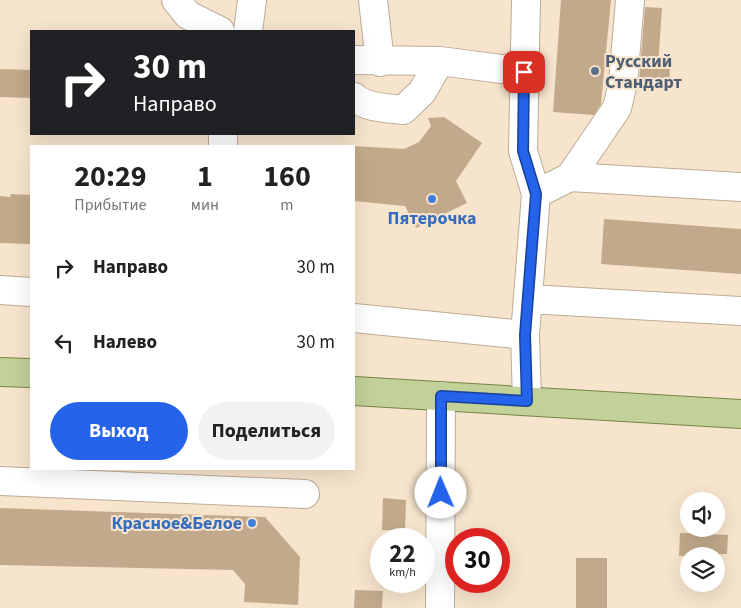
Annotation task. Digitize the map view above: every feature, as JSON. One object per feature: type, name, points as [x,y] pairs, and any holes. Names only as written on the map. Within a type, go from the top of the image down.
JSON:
[{"type":"main road","points":[[0,372],[30,373]]},
{"type":"main road","points":[[355,391],[741,414]]},
{"type":"street","points":[[176,0],[188,15],[218,30]]},
{"type":"street","points":[[248,30],[252,0]]},
{"type":"street","points":[[373,0],[367,61],[440,62],[524,72]]},
{"type":"street","points":[[526,0],[523,151],[536,194],[525,335],[527,401]]},
{"type":"street","points":[[570,178],[617,108],[623,83],[630,0]]},
{"type":"street","points":[[355,98],[358,101],[380,107],[404,110],[422,92],[440,62]]},
{"type":"street","points":[[536,194],[570,178],[741,187]]},
{"type":"street","points":[[0,290],[30,292]]},
{"type":"street","points":[[528,299],[741,311]]},
{"type":"street","points":[[355,318],[525,335]]},
{"type":"street","points":[[440,608],[441,396]]},
{"type":"street","points":[[0,481],[305,494]]},
{"type":"building","points":[[561,0],[611,0],[601,104],[594,115],[553,112]]},
{"type":"building","points":[[645,7],[662,8],[658,67],[670,68],[669,85],[639,83]]},
{"type":"building","points":[[0,69],[30,70],[30,98],[0,97]]},
{"type":"building","points":[[444,117],[482,143],[456,181],[467,203],[416,228],[405,206],[355,201],[355,146],[404,149],[419,142],[431,126],[428,118]]},
{"type":"building","points":[[11,194],[30,195],[30,244],[0,243],[0,196],[10,197]]},
{"type":"building","points":[[604,219],[741,229],[741,274],[601,264]]},
{"type":"building","points":[[383,498],[406,500],[405,528],[382,528]]},
{"type":"building","points":[[0,508],[265,517],[300,557],[298,605],[244,602],[245,584],[233,570],[0,565]]},
{"type":"building","points":[[680,533],[680,537],[725,537],[725,535],[728,535],[727,554],[725,554],[725,547],[680,547],[679,556]]},
{"type":"building","points":[[576,558],[607,558],[607,608],[576,608]]},
{"type":"building","points":[[355,590],[383,593],[382,608],[354,608]]},
{"type":"place","name":"Русский Стандарт","points":[[595,71]]},
{"type":"place","name":"Пятерочка","points":[[432,199]]},
{"type":"place","name":"Красное&Белое","points":[[252,523]]},
{"type":"route","points":[[441,493],[441,396],[527,401],[525,335],[536,194],[523,151],[524,72]]}]
